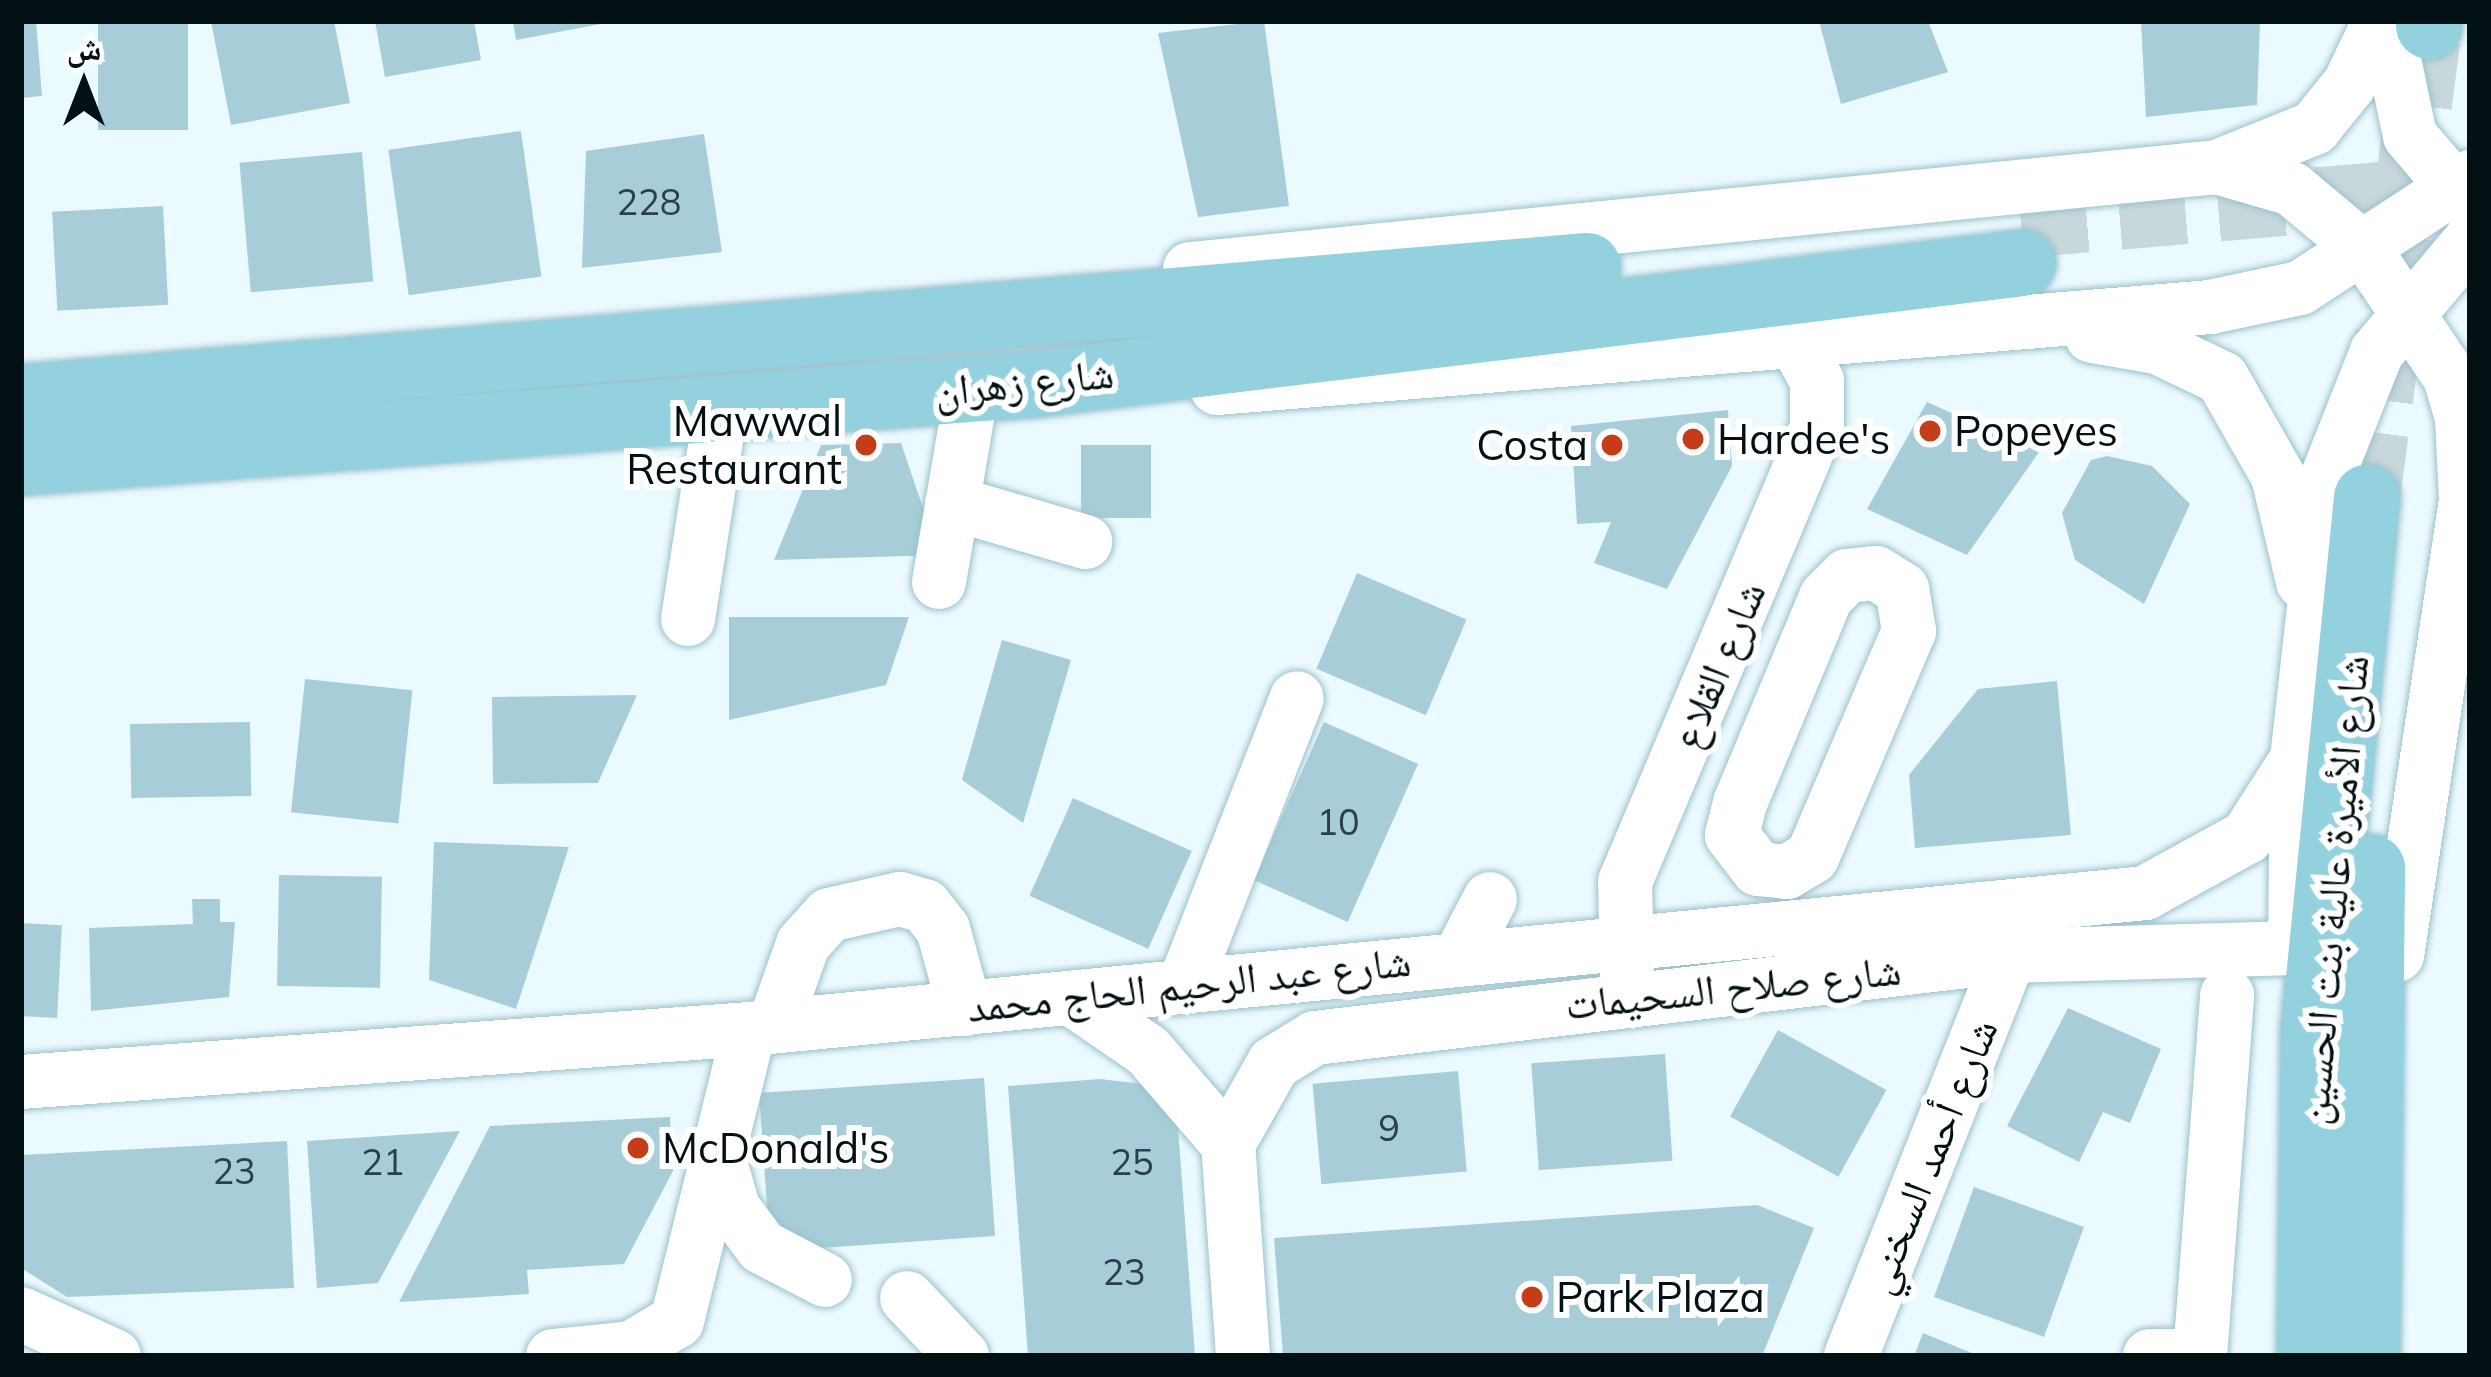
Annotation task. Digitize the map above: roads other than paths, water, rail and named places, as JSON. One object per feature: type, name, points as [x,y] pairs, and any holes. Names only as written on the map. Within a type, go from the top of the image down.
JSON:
[{"type":"main road","name":"شارع زهران","points":[[21,398],[982,312],[1307,293],[2023,271]]},
{"type":"main road","name":"شارع زهران","points":[[21,462],[1004,386],[2023,271]]},
{"type":"main road","name":"شارع الأميرة عالية بنت الحسين","points":[[2367,1356],[2329,1316],[2368,908],[2389,501]]},
{"type":"street","points":[[982,312],[1104,279],[1332,252],[2217,167],[2314,128],[2406,22]]},
{"type":"street","points":[[939,582],[952,503],[1004,386],[1305,386],[1794,339],[2023,271],[2273,296],[2464,191],[2399,111],[2406,22]]},
{"type":"street","points":[[2217,167],[2293,189],[2364,249],[2450,377],[2462,418],[2467,500],[2460,588],[2329,1316]]},
{"type":"street","points":[[2329,1316],[2295,948],[2297,759],[2329,473],[2359,385],[2408,309],[2470,241]]},
{"type":"street","points":[[2023,271],[2222,379],[2278,476],[2312,626]]},
{"type":"street","name":"شارع القلاع","points":[[1630,998],[1625,882],[1817,428],[1817,381],[1794,339]]},
{"type":"street","points":[[688,619],[721,409]]},
{"type":"street","points":[[952,503],[1085,542]]},
{"type":"street","points":[[1861,572],[1890,578],[1909,602],[1909,631],[1812,857],[1786,872],[1745,861],[1732,835],[1761,752],[1834,585],[1861,572]]},
{"type":"street","points":[[1184,986],[1297,698]]},
{"type":"street","points":[[1694,724],[1761,752]]},
{"type":"street","name":"شارع عبد الرحيم الحاج محمد","points":[[21,1082],[761,1028],[1461,955],[2145,893],[2247,837],[2297,759]]},
{"type":"street","points":[[1670,776],[1740,803]]},
{"type":"street","points":[[1730,932],[1729,895],[1745,861]]},
{"type":"street","points":[[1461,955],[1490,898]]},
{"type":"street","points":[[554,1356],[632,1348],[677,1321],[761,1028],[803,944],[830,915],[900,899],[925,906],[943,929],[965,1009]]},
{"type":"street","name":"شارع صلاح السحيمات","points":[[1228,1144],[1274,1063],[1315,1038],[2009,956],[2295,948]]},
{"type":"street","name":"شارع أحمد السخني","points":[[1851,1356],[2009,956]]},
{"type":"street","points":[[2200,1356],[2227,995]]},
{"type":"street","points":[[1071,998],[1148,1051],[1228,1144],[1243,1356]]},
{"type":"street","points":[[720,1162],[734,1208],[762,1247],[825,1280]]},
{"type":"street","points":[[908,1298],[962,1356]]},
{"type":"street","points":[[21,1314],[114,1356]]},
{"type":"street","points":[[2150,1356],[2191,1356]]},
{"type":"tunnel","points":[[2367,498],[2429,26]]},
{"type":"tunnel","points":[[2021,225],[2448,189]]},
{"type":"place","name":"Popeyes","points":[[1930,431]]},
{"type":"place","name":"Hardee's","points":[[1693,439]]},
{"type":"place","name":"Mawwal Restaurant","points":[[866,445]]},
{"type":"place","name":"Costa","points":[[1612,445]]},
{"type":"place","name":"McDonald's","points":[[638,1148]]},
{"type":"place","name":"Park Plaza","points":[[1532,1297]]}]
